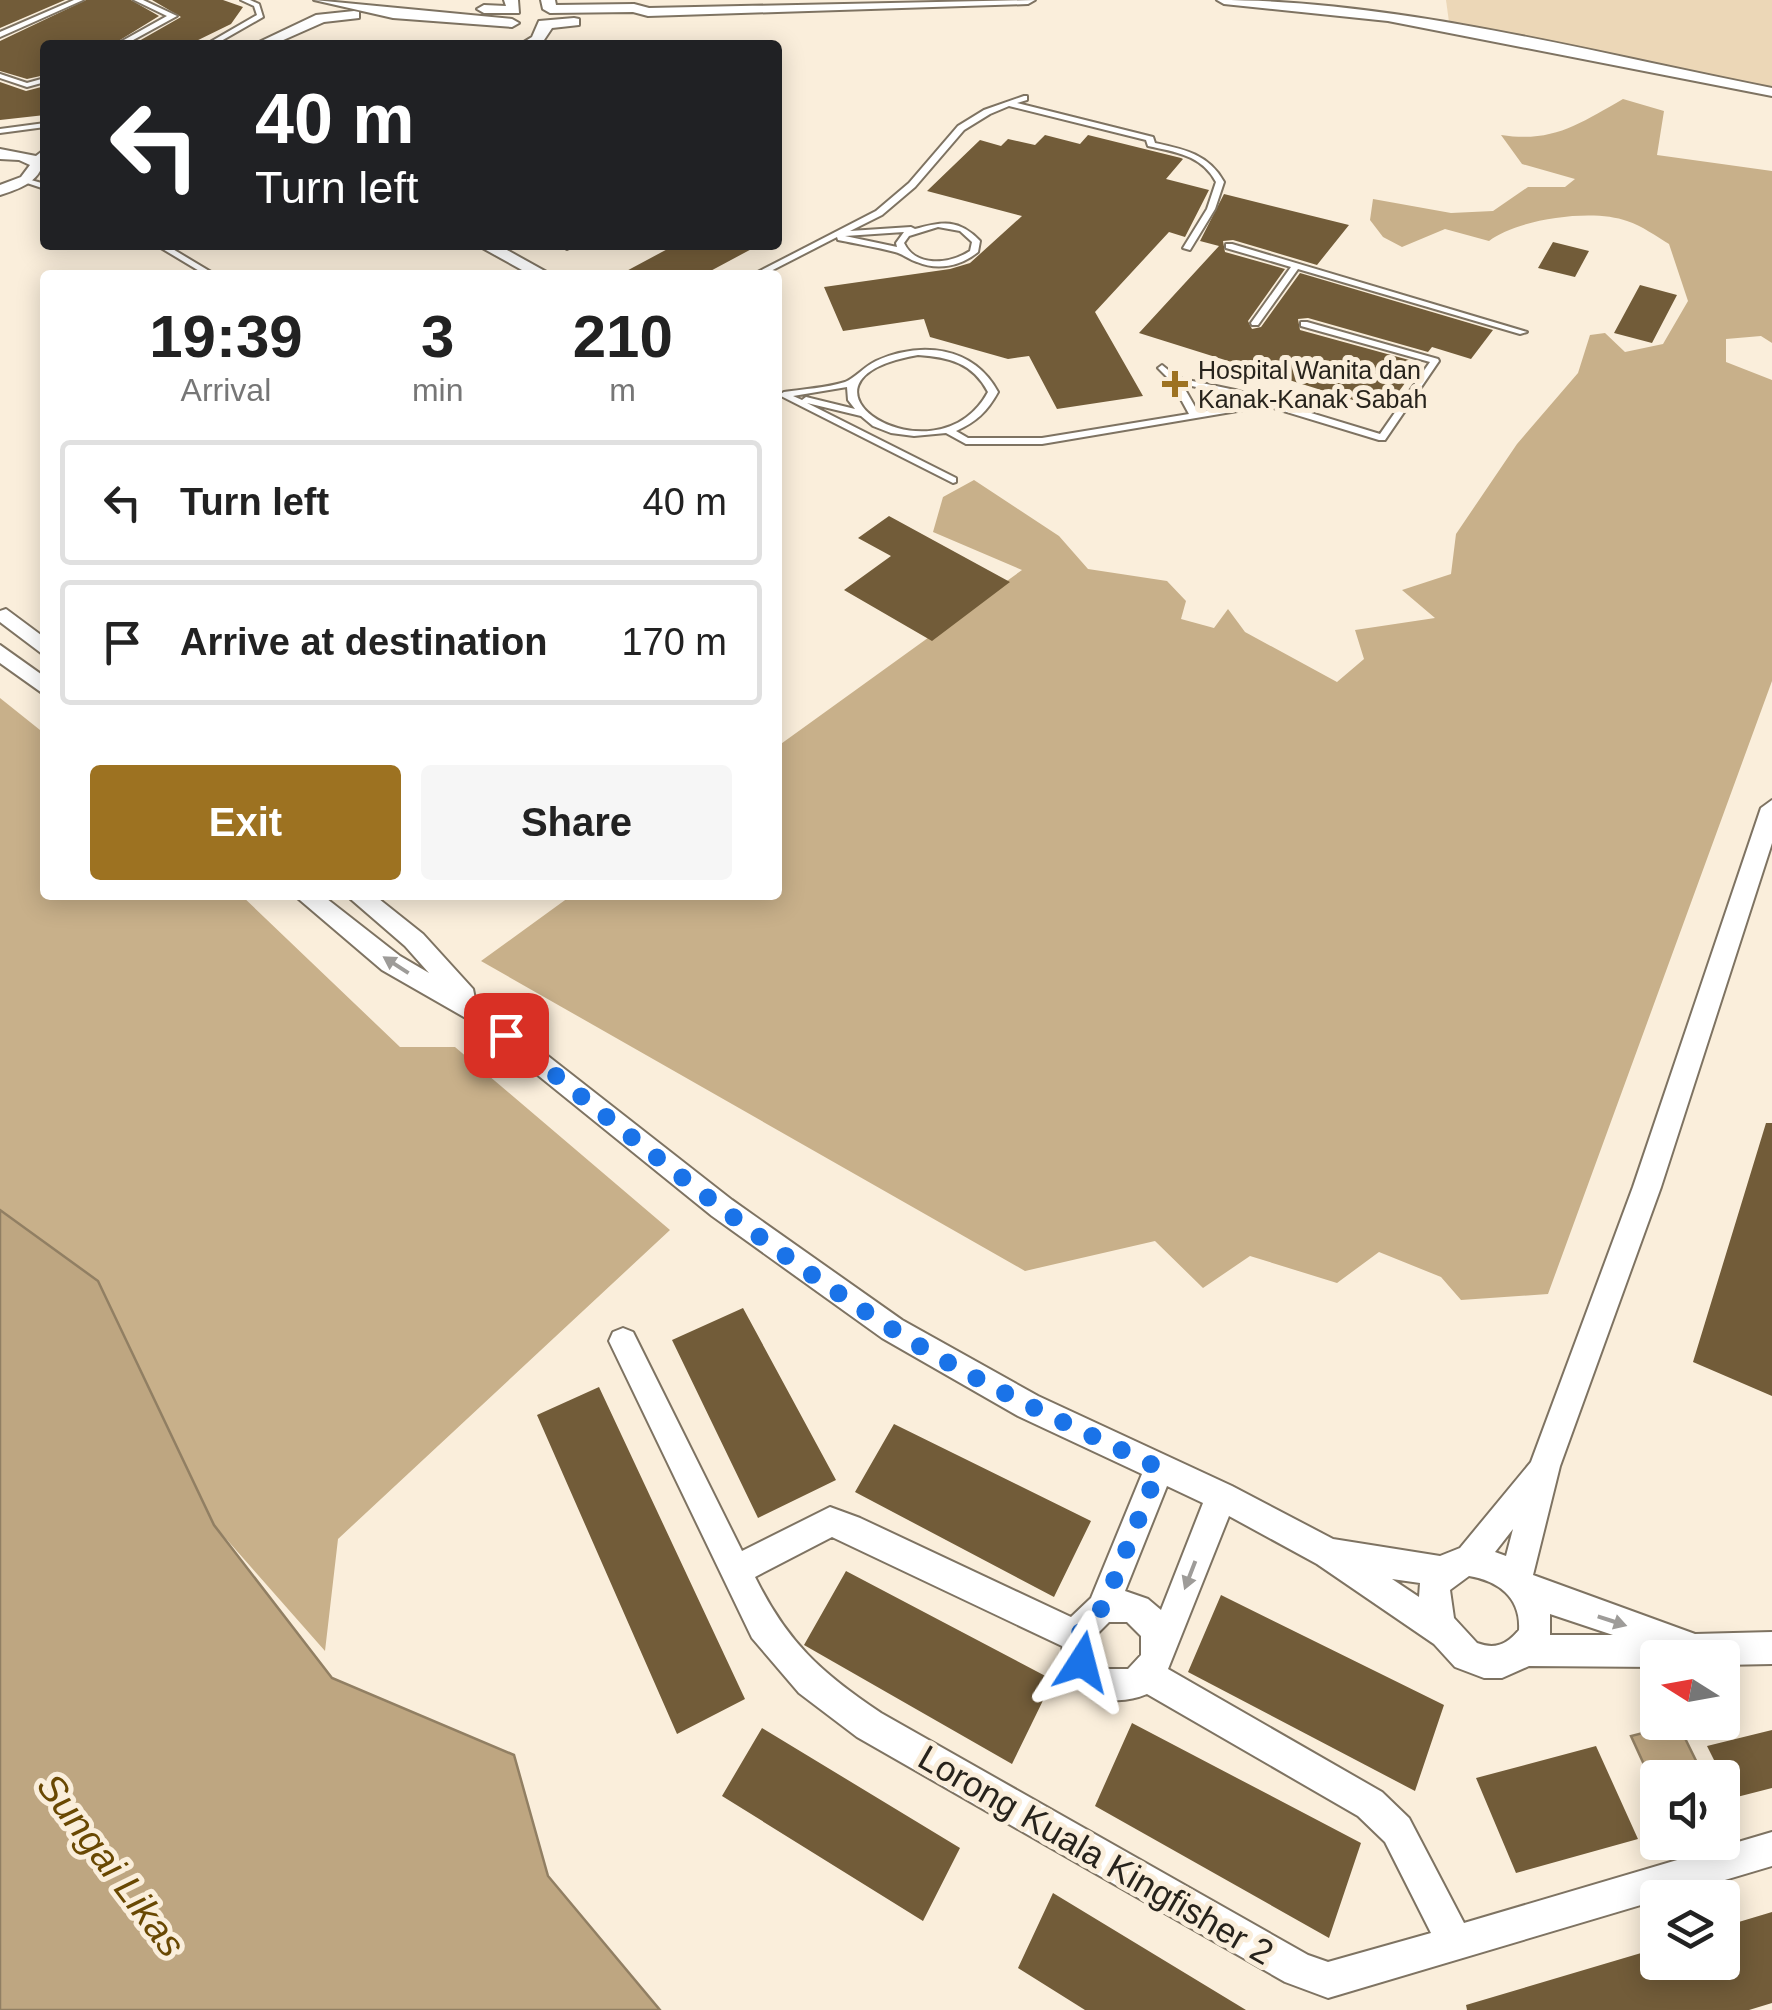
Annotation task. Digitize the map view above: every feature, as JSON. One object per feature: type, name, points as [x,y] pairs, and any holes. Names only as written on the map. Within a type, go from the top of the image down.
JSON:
[{"type":"street","points":[[298,27],[307,10],[305,0]]},
{"type":"street","points":[[320,0],[393,14]]},
{"type":"street","points":[[375,0],[633,18],[648,12],[1028,0]]},
{"type":"street","points":[[1224,0],[1388,18],[1480,33],[1772,90]]},
{"type":"street","points":[[433,7],[453,4]]},
{"type":"street","points":[[271,40],[340,15],[529,11],[546,29],[537,40]]},
{"type":"street","points":[[511,40],[529,11]]},
{"type":"street","points":[[1388,18],[1439,12],[1449,22],[1480,33]]},
{"type":"street","points":[[0,154],[37,154],[34,174],[0,190]]},
{"type":"street","points":[[495,250],[534,270]]},
{"type":"street","points":[[1,594],[8,608],[3,620],[40,646]]},
{"type":"street","points":[[0,652],[40,684]]},
{"type":"street","points":[[312,900],[392,963],[480,1014],[722,1208],[876,1318],[1028,1406],[1221,1496],[1328,1553],[1440,1631],[1451,1645],[1482,1662],[1514,1659],[1526,1650],[1537,1623],[1521,1584],[1545,1466],[1764,854],[1772,808]]},
{"type":"street","points":[[364,900],[414,940],[480,1014]]},
{"type":"street","name":"Lorong Kuala Kingfisher 2","points":[[622,1341],[734,1571],[784,1660],[811,1686],[900,1743],[1298,1969],[1328,1980],[1772,1848]]},
{"type":"street","points":[[1440,1631],[1431,1599],[1545,1466]]},
{"type":"street","points":[[1103,1608],[1159,1468]]},
{"type":"street","points":[[1153,1665],[1148,1620],[1126,1607],[1103,1608],[1086,1619],[1078,1637],[1082,1662],[1100,1681],[1125,1687],[1153,1665],[1221,1496]]},
{"type":"street","points":[[734,1571],[830,1522],[1078,1637]]},
{"type":"street","points":[[1328,1553],[1501,1568],[1521,1584],[1610,1622],[1673,1640]]},
{"type":"street","points":[[1740,1648],[1772,1648]]},
{"type":"street","points":[[1526,1650],[1640,1652]]},
{"type":"street","points":[[1153,1665],[1370,1804],[1398,1830],[1456,1945]]},
{"type":"lane","points":[[0,35],[80,0]]},
{"type":"lane","points":[[128,40],[173,16],[137,0]]},
{"type":"lane","points":[[218,40],[261,16],[256,5],[244,0]]},
{"type":"lane","points":[[0,76],[26,85],[40,81]]},
{"type":"lane","points":[[765,270],[879,213],[912,185],[962,128],[1024,98]]},
{"type":"lane","points":[[1007,103],[1150,139],[1150,144],[1202,158],[1215,169],[1220,182],[1211,209],[1186,248]]},
{"type":"lane","points":[[0,132],[40,126]]},
{"type":"lane","points":[[27,180],[40,184]]},
{"type":"lane","points":[[952,226],[971,234],[977,246],[968,257],[940,264],[829,235],[952,226]]},
{"type":"lane","points":[[902,252],[900,243],[914,229]]},
{"type":"lane","points":[[1229,246],[1523,332]]},
{"type":"lane","points":[[169,250],[203,270]]},
{"type":"lane","points":[[1255,323],[1295,267]]},
{"type":"lane","points":[[1175,380],[1232,392],[1382,438],[1435,361],[1304,324]]},
{"type":"lane","points":[[782,393],[853,382],[876,362],[898,354],[942,354],[976,366],[987,376],[993,392],[988,408],[973,421],[948,430],[902,431],[862,414],[782,393]]},
{"type":"lane","points":[[1162,368],[1175,380],[1195,416]]},
{"type":"lane","points":[[853,382],[852,399],[862,414]]},
{"type":"lane","points":[[782,394],[953,480]]},
{"type":"lane","points":[[948,430],[966,441],[1042,441],[1264,404]]},
{"type":"shaded area","points":[[1446,0],[1772,0],[1772,87],[1459,27],[1449,22]]},
{"type":"shaded area","points":[[1623,99],[1664,111],[1657,155],[1772,171],[1772,343],[1761,336],[1726,339],[1726,362],[1772,380],[1772,681],[1548,1294],[1461,1300],[1441,1277],[1379,1252],[1337,1283],[1250,1256],[1203,1288],[1155,1241],[1025,1271],[481,961],[565,900],[782,900],[782,743],[1022,570],[933,532],[943,497],[974,480],[1059,536],[1088,569],[1167,581],[1186,601],[1181,619],[1214,628],[1228,609],[1245,632],[1337,682],[1364,659],[1355,630],[1435,618],[1402,590],[1451,574],[1456,534],[1517,444],[1578,373],[1590,335],[1605,333],[1625,352],[1663,344],[1688,301],[1669,244],[1627,221],[1595,216],[1556,218],[1518,227],[1489,241],[1445,229],[1402,247],[1383,237],[1370,220],[1373,199],[1451,213],[1493,211],[1528,187],[1565,187],[1575,179],[1522,164],[1501,135],[1551,134]]},
{"type":"shaded area","points":[[0,698],[40,730],[40,900],[246,900],[400,1047],[455,1047],[670,1230],[338,1539],[325,1651],[214,1525],[98,1281],[0,1210]]},
{"type":"water","name":"Sungai Likas","points":[[0,1210],[98,1281],[214,1525],[332,1678],[514,1755],[548,1876],[660,2010],[0,2010]]},
{"type":"water","points":[[1640,1734],[1640,1740],[1686,1740],[1696,1760],[1642,1760],[1631,1736]]},
{"type":"building","points":[[0,0],[65,0],[0,28]]},
{"type":"building","points":[[86,0],[131,0],[159,16],[120,40],[40,40],[40,76],[27,79],[0,71],[0,41]]},
{"type":"building","points":[[152,0],[223,0],[243,7],[231,24],[198,40],[141,40],[181,17]]},
{"type":"building","points":[[0,82],[26,91],[40,87],[40,116],[0,120]]},
{"type":"building","points":[[1045,135],[1080,144],[1088,135],[1181,158],[1166,179],[1209,190],[1185,237],[1169,232],[1095,312],[1143,396],[1057,409],[1029,356],[1008,359],[930,337],[924,319],[843,331],[824,287],[970,263],[1022,216],[927,191],[980,140],[1001,146],[1008,139],[1035,145]]},
{"type":"building","points":[[1224,194],[1349,225],[1317,265],[1233,240],[1223,241],[1225,252],[1285,269],[1248,321],[1252,329],[1261,327],[1300,273],[1493,330],[1471,359],[1432,347],[1428,352],[1308,318],[1298,319],[1300,330],[1420,363],[1385,410],[1139,333],[1219,246],[1200,241]]},
{"type":"building","points":[[1553,242],[1589,251],[1575,277],[1538,268]]},
{"type":"building","points":[[666,250],[750,250],[712,270],[628,270]]},
{"type":"building","points":[[1640,285],[1677,295],[1652,343],[1614,333]]},
{"type":"building","points":[[889,516],[1010,582],[932,641],[844,590],[891,556],[858,538]]},
{"type":"building","points":[[1766,1123],[1772,1123],[1772,1396],[1693,1362]]},
{"type":"building","points":[[743,1308],[836,1480],[758,1518],[672,1340]]},
{"type":"building","points":[[599,1387],[745,1699],[677,1734],[537,1415]]},
{"type":"building","points":[[894,1424],[1091,1521],[1054,1597],[855,1492]]},
{"type":"building","points":[[846,1571],[1053,1680],[1012,1764],[804,1645]]},
{"type":"building","points":[[1221,1595],[1444,1705],[1415,1791],[1188,1672]]},
{"type":"building","points":[[1132,1723],[1361,1843],[1329,1938],[1095,1806]]},
{"type":"building","points":[[762,1728],[960,1848],[923,1921],[722,1796]]},
{"type":"building","points":[[1772,1730],[1772,1788],[1740,1796],[1740,1760],[1714,1760],[1707,1746]]},
{"type":"building","points":[[1596,1746],[1638,1839],[1516,1873],[1476,1778]]},
{"type":"building","points":[[1053,1893],[1246,2010],[1085,2010],[1018,1968]]},
{"type":"building","points":[[1772,1912],[1772,2003],[1749,2010],[1467,2010],[1466,2005],[1640,1953],[1640,1980],[1740,1980],[1740,1922]]},
{"type":"place","name":"Hospital Wanita dan Kanak-Kanak Sabah","points":[[1175,384]]},
{"type":"route","points":[[506,1035],[722,1208],[892,1329],[1028,1406],[1159,1468],[1103,1608],[1093,1612],[1081,1628],[1078,1650],[1082,1662]]}]
